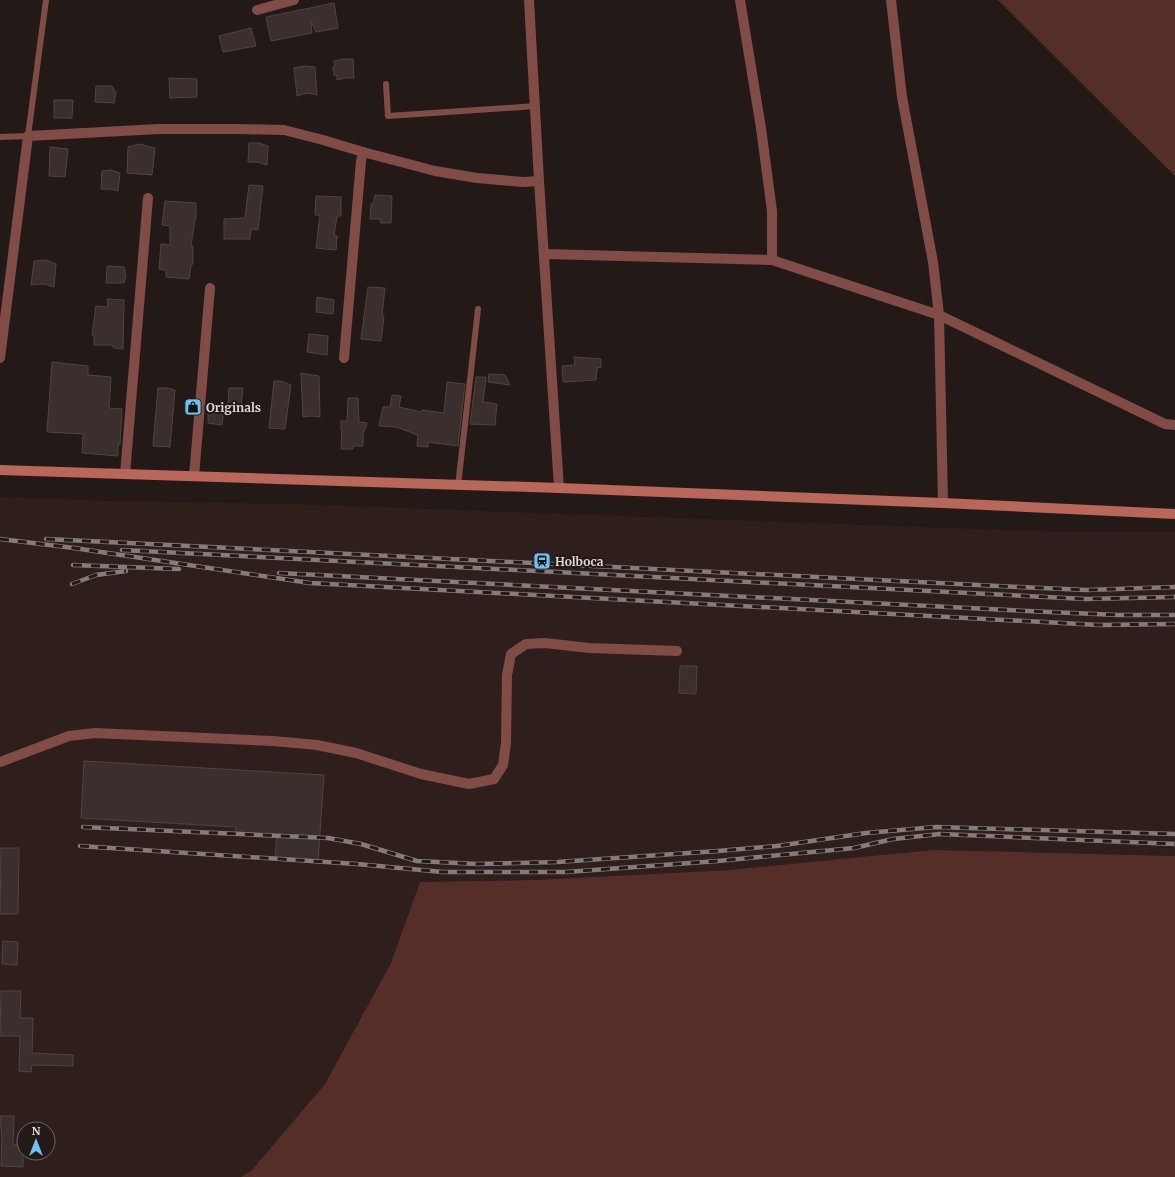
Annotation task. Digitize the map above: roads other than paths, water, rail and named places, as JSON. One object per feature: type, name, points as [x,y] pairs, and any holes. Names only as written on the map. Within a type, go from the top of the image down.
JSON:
[{"type":"main road","points":[[0,470],[458,486],[559,488],[943,503],[1175,514]]},
{"type":"street","points":[[257,10],[294,0]]},
{"type":"street","points":[[529,0],[559,488]]},
{"type":"street","points":[[740,0],[761,128],[772,211],[772,260]]},
{"type":"street","points":[[891,0],[902,97],[933,262],[939,314],[943,503]]},
{"type":"street","points":[[0,358],[28,136],[159,129],[284,130],[435,171],[476,178],[523,182],[539,181]]},
{"type":"street","points":[[344,358],[362,152]]},
{"type":"street","points":[[125,474],[148,198]]},
{"type":"street","points":[[544,254],[772,260],[939,314],[1165,424],[1175,425]]},
{"type":"street","points":[[194,476],[210,288]]},
{"type":"street","points":[[0,762],[69,736],[95,733],[317,745],[348,752],[421,774],[469,784],[494,779],[503,765],[506,743],[507,676],[511,654],[526,644],[676,651]]},
{"type":"lane","points":[[0,137],[28,136],[46,0]]},
{"type":"lane","points":[[386,84],[388,116],[536,106]]},
{"type":"lane","points":[[458,486],[478,309]]},
{"type":"railway","points":[[0,539],[74,548],[310,583],[1099,625],[1175,624]]},
{"type":"railway","points":[[46,539],[1087,590],[1175,587]]},
{"type":"railway","points":[[122,550],[1086,599],[1175,597]]},
{"type":"railway","points":[[73,565],[179,569]]},
{"type":"railway","points":[[72,584],[96,575],[126,571]]},
{"type":"railway","points":[[279,573],[1027,611],[1118,615],[1175,615]]},
{"type":"railway","points":[[83,827],[328,838],[361,844],[417,861],[478,864],[558,862],[718,851],[777,846],[866,833],[936,827],[1175,834]]},
{"type":"railway","points":[[80,846],[357,864],[443,872],[566,872],[718,861],[854,848],[893,839],[940,834],[1175,844]]},
{"type":"place","name":"Originals","points":[[193,407]]},
{"type":"place","name":"Holboca","points":[[542,561]]}]
